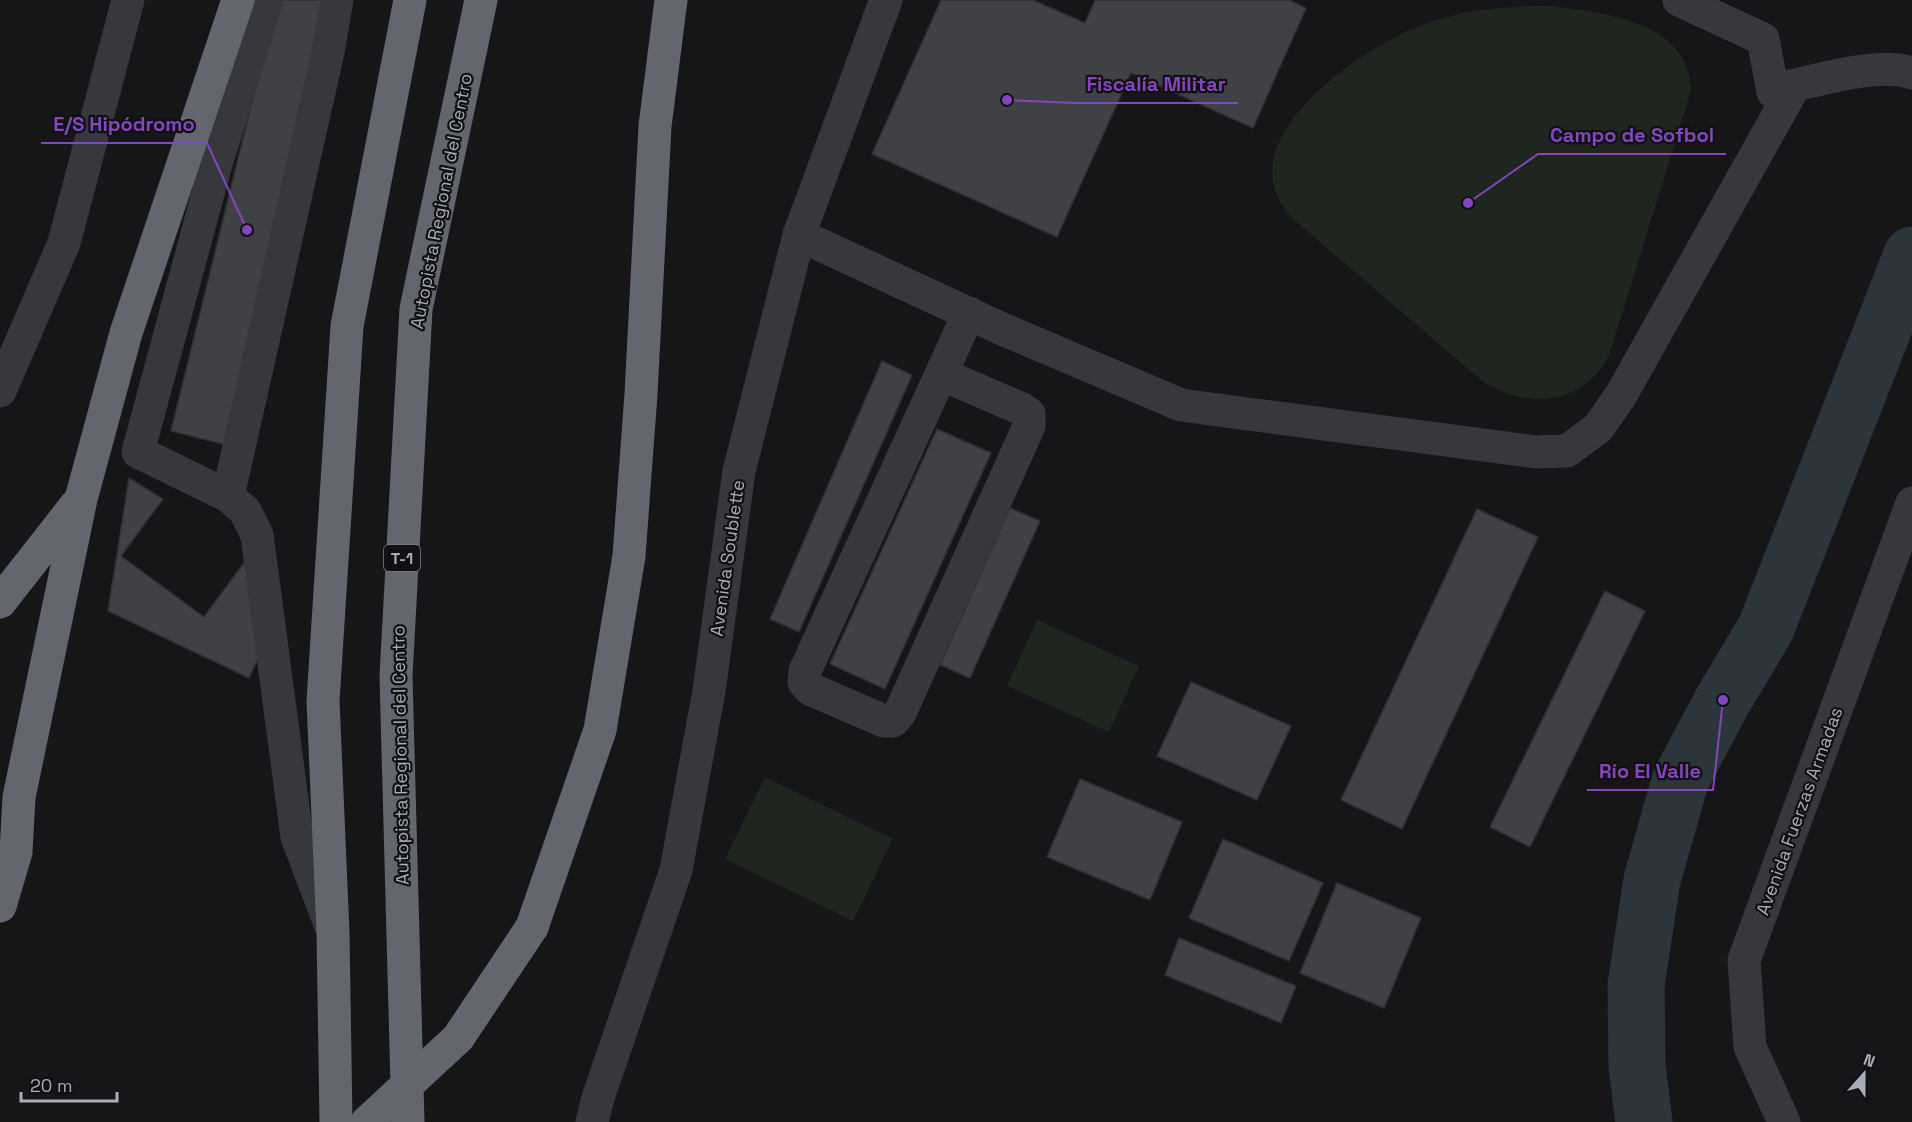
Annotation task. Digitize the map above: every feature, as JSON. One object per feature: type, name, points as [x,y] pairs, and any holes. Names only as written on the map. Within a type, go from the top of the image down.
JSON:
[{"type":"highway","points":[[0,906],[16,852],[20,797],[81,499],[126,333],[238,0]]},
{"type":"highway","points":[[336,1122],[333,932],[323,701],[347,326],[410,0]]},
{"type":"highway","name":"Autopista Regional del Centro","points":[[408,1122],[396,676],[416,309],[481,0]]},
{"type":"highway","points":[[367,1122],[458,1038],[532,927],[600,730],[629,556],[641,394],[655,126],[671,0]]},
{"type":"highway","points":[[0,602],[81,499]]},
{"type":"highway","points":[[0,826],[20,797]]},
{"type":"street","points":[[0,391],[64,243],[128,0]]},
{"type":"street","points":[[267,0],[216,164],[138,452],[228,496],[245,512],[257,536],[297,837],[333,932]]},
{"type":"street","points":[[228,496],[328,52],[337,0]]},
{"type":"street","name":"Avenida Soublette","points":[[592,1122],[598,1098],[676,870],[709,691],[739,471],[799,235],[886,0]]},
{"type":"street","points":[[1679,0],[1763,39],[1773,92],[1834,76],[1900,69],[1912,73]]},
{"type":"street","points":[[799,235],[969,313],[1181,405],[1536,452],[1567,451],[1598,428],[1621,395],[1795,85]]},
{"type":"street","points":[[941,374],[1022,409],[1029,414],[1029,426],[900,713],[893,721],[884,721],[810,689],[804,682],[805,671],[941,374],[969,313]]},
{"type":"street","name":"Avenida Fuerzas Armadas","points":[[1784,1122],[1750,1047],[1744,960],[1912,503]]},
{"type":"shaded area","points":[[1548,6],[1617,17],[1639,24],[1660,35],[1676,49],[1687,67],[1691,91],[1609,356],[1597,373],[1568,394],[1534,399],[1498,390],[1481,380],[1293,219],[1275,190],[1274,160],[1285,131],[1306,103],[1334,77],[1395,37],[1422,25],[1468,12]]},
{"type":"shaded area","points":[[1037,620],[1139,666],[1109,732],[1007,686]]},
{"type":"shaded area","points":[[765,777],[893,839],[853,921],[725,859]]},
{"type":"building","points":[[277,0],[337,0],[227,445],[171,431]]},
{"type":"building","points":[[941,0],[1033,0],[1085,23],[1095,0],[1289,0],[1306,8],[1253,128],[1131,73],[1057,237],[872,154]]},
{"type":"building","points":[[882,361],[912,375],[799,632],[770,619]]},
{"type":"building","points":[[937,429],[991,453],[885,689],[830,664]]},
{"type":"building","points":[[129,478],[163,499],[121,556],[204,617],[246,560],[262,650],[249,678],[108,611]]},
{"type":"building","points":[[1010,508],[1040,521],[970,678],[940,665]]},
{"type":"building","points":[[1477,509],[1538,537],[1402,829],[1341,800]]},
{"type":"building","points":[[1605,591],[1645,611],[1530,847],[1490,827]]},
{"type":"building","points":[[1191,682],[1291,726],[1257,800],[1157,756]]},
{"type":"building","points":[[1080,779],[1182,822],[1150,900],[1047,857]]},
{"type":"building","points":[[1223,839],[1323,883],[1289,961],[1189,918]]},
{"type":"building","points":[[1337,883],[1421,918],[1384,1008],[1300,973]]},
{"type":"building","points":[[1179,938],[1296,986],[1281,1023],[1165,975]]},
{"type":"waterway","points":[[1644,1122],[1637,1066],[1636,985],[1652,880],[1680,781],[1723,700],[1766,628],[1912,255]]},
{"type":"place","name":"Fiscalía Militar","points":[[1007,100]]},
{"type":"place","name":"Campo de Sofbol","points":[[1468,203]]},
{"type":"place","name":"E/S Hipódromo","points":[[247,230]]},
{"type":"place","name":"Río El Valle","points":[[1723,700]]}]
